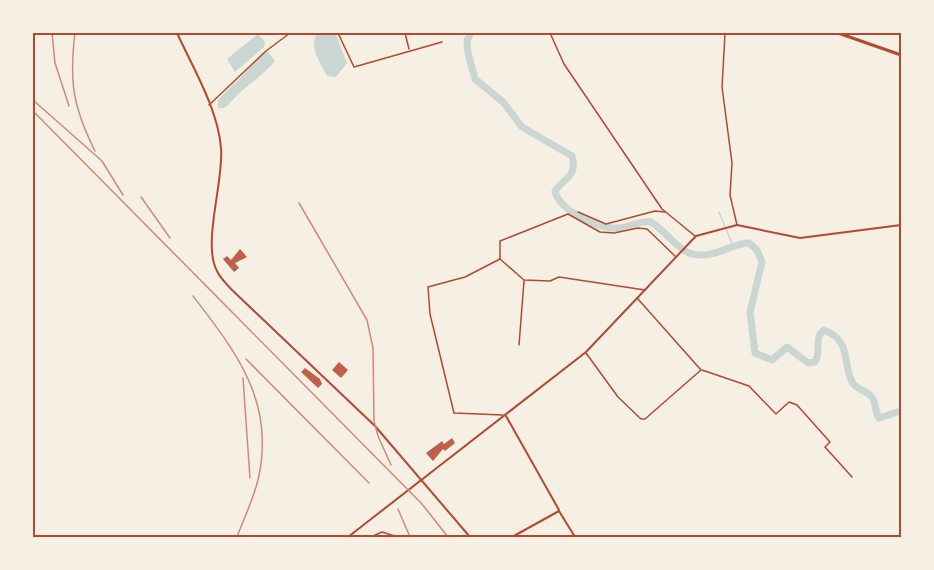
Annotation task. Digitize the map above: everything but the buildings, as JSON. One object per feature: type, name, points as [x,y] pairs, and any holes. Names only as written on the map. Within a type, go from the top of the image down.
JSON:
[{"type":"main road","points":[[838,33],[901,55]]},
{"type":"street","points":[[177,33],[209,105],[221,149],[212,251],[216,271],[231,289],[380,431],[470,537]]},
{"type":"street","points":[[209,105],[266,51],[290,33]]},
{"type":"street","points":[[338,33],[354,67],[409,49],[442,42]]},
{"type":"street","points":[[405,33],[409,49]]},
{"type":"street","points":[[550,33],[564,64],[666,212],[696,236]]},
{"type":"street","points":[[725,33],[722,87],[732,163],[730,195],[737,225]]},
{"type":"street","points":[[578,212],[606,224],[655,212],[666,212]]},
{"type":"street","points":[[646,290],[559,277],[550,281],[524,280],[501,259],[500,241],[568,214],[600,232],[614,233],[638,228],[652,231],[676,255]]},
{"type":"street","points":[[348,537],[498,423],[586,352],[696,236],[737,225],[801,238],[901,225]]},
{"type":"street","points":[[501,259],[465,277],[428,287],[430,314],[454,413],[507,416]]},
{"type":"street","points":[[519,345],[524,280]]},
{"type":"street","points":[[638,299],[701,370],[749,386],[776,414],[789,402],[797,405],[830,442],[825,447],[852,477]]},
{"type":"street","points":[[586,352],[618,397],[641,419],[645,419],[701,370]]},
{"type":"street","points":[[507,416],[575,537]]},
{"type":"street","points":[[512,537],[559,511]]},
{"type":"street","points":[[371,537],[382,532],[399,537]]},
{"type":"shaded area","points":[[317,33],[335,33],[347,63],[336,77],[327,76],[319,60],[314,44]]},
{"type":"shaded area","points":[[258,34],[265,42],[264,47],[235,72],[227,59]]},
{"type":"shaded area","points":[[267,51],[275,61],[227,106],[218,108],[218,100]]},
{"type":"waterway","points":[[471,33],[467,40],[468,53],[475,79],[503,102],[522,127],[572,156],[572,172],[555,191],[564,205],[581,217],[610,228],[651,222],[680,248],[696,255],[706,255],[749,243],[757,250],[762,262],[750,312],[755,353],[772,360],[787,347],[808,363],[815,362],[819,337],[824,330],[839,340],[843,346],[852,382],[873,398],[879,418],[901,411]]},
{"type":"waterway","points":[[719,212],[733,246]]},
{"type":"railway","points":[[52,33],[55,63],[69,106]]},
{"type":"railway","points":[[75,33],[72,66],[74,94],[82,121],[95,151]]},
{"type":"railway","points":[[33,100],[102,161],[123,195]]},
{"type":"railway","points":[[33,111],[422,504],[448,537]]},
{"type":"railway","points":[[141,197],[170,238]]},
{"type":"railway","points":[[299,203],[367,320],[373,348],[374,421],[391,465]]},
{"type":"railway","points":[[193,296],[238,359],[249,380],[262,427],[262,452],[258,480],[237,537]]},
{"type":"railway","points":[[246,359],[369,483]]},
{"type":"railway","points":[[243,378],[250,478]]},
{"type":"railway","points":[[398,509],[410,537]]}]
